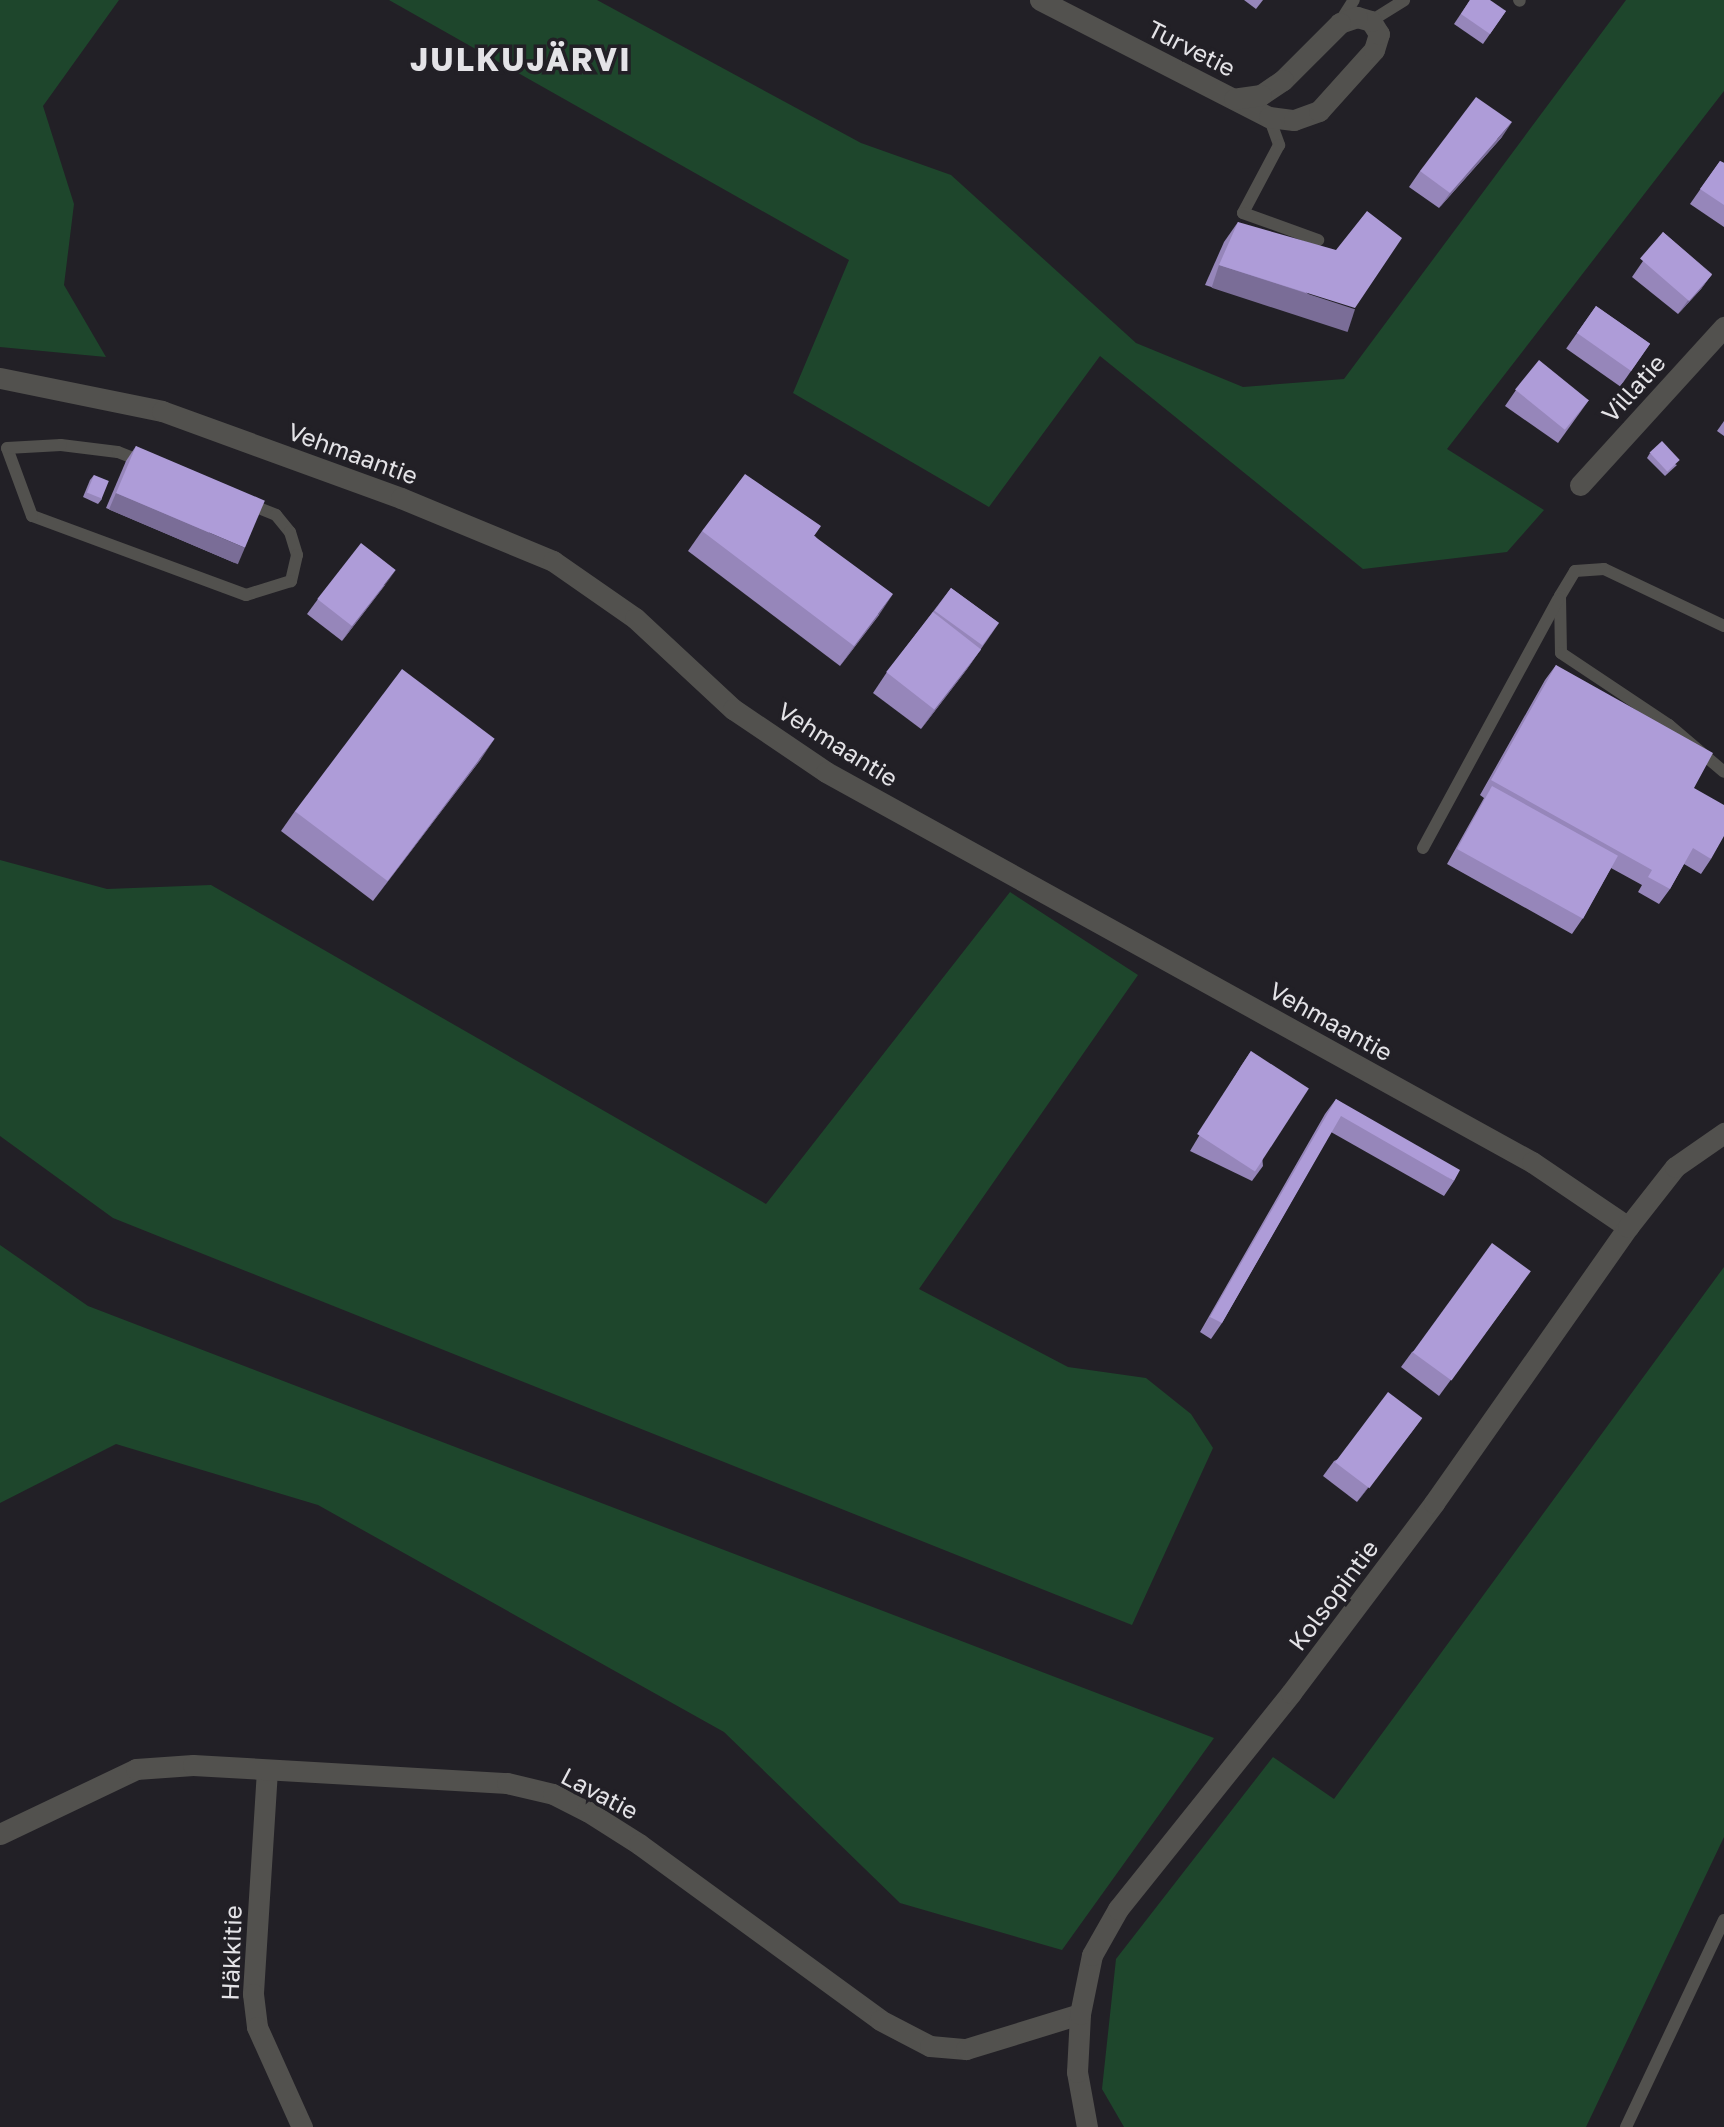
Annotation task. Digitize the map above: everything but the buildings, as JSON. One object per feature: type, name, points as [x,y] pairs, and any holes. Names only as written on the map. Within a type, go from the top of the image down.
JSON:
[{"type":"street","name":"Turvetie","points":[[1049,2],[1269,117],[1294,120],[1319,111],[1374,50],[1379,34],[1371,21]]},
{"type":"street","points":[[1340,23],[1357,17],[1371,21]]},
{"type":"street","name":"Turvetie","points":[[1234,99],[1261,95],[1283,80],[1340,23]]},
{"type":"street","name":"Villatie","points":[[1580,485],[1724,327]]},
{"type":"street","name":"Vehmaantie","points":[[0,378],[162,411],[401,498],[553,561],[635,618],[733,709],[826,772],[1532,1162],[1628,1227]]},
{"type":"street","name":"Kolsopintie","points":[[1087,2127],[1077,2072],[1080,2014],[1092,1955],[1118,1909],[1292,1693],[1434,1503],[1628,1227],[1675,1167],[1724,1133]]},
{"type":"street","name":"Lavatie","points":[[0,1834],[136,1769],[193,1765],[507,1783],[553,1794],[639,1844],[880,2020],[930,2046],[966,2049],[1080,2014]]},
{"type":"street","name":"Häkkitie","points":[[267,1770],[253,1994],[257,2027],[302,2127]]},
{"type":"lane","points":[[1340,23],[1354,0]]},
{"type":"lane","points":[[1371,21],[1404,0]]},
{"type":"lane","points":[[1269,117],[1279,145],[1243,213],[1318,240]]},
{"type":"lane","points":[[61,445],[118,452],[276,515],[290,532],[297,555],[291,581],[246,595],[32,516],[7,448],[61,445]]},
{"type":"lane","points":[[1423,848],[1575,571],[1604,569],[1724,626]]},
{"type":"lane","points":[[1560,596],[1561,653],[1668,726],[1724,772]]},
{"type":"lane","points":[[1626,2127],[1724,1920]]},
{"type":"green space","points":[[0,0],[119,0],[43,106],[74,204],[64,285],[106,357],[0,347]]},
{"type":"green space","points":[[389,0],[597,0],[861,143],[951,175],[1136,343],[1243,387],[1344,379],[1626,0],[1724,0],[1724,91],[1447,449],[1544,510],[1507,552],[1363,569],[1100,356],[989,507],[793,393],[849,260]]},
{"type":"green space","points":[[0,860],[107,889],[211,885],[766,1204],[1010,892],[1138,975],[919,1289],[1068,1367],[1146,1378],[1191,1414],[1213,1448],[1132,1625],[113,1218],[0,1136]]},
{"type":"green space","points":[[0,1245],[88,1306],[1214,1738],[1062,1950],[900,1903],[724,1732],[318,1505],[116,1444],[0,1503]]},
{"type":"green space","points":[[1724,1267],[1724,1837],[1586,2127],[1124,2127],[1102,2089],[1116,1959],[1273,1757],[1334,1799]]},
{"type":"district","name":"JULKUJÄRVI","points":[[521,59]]}]
